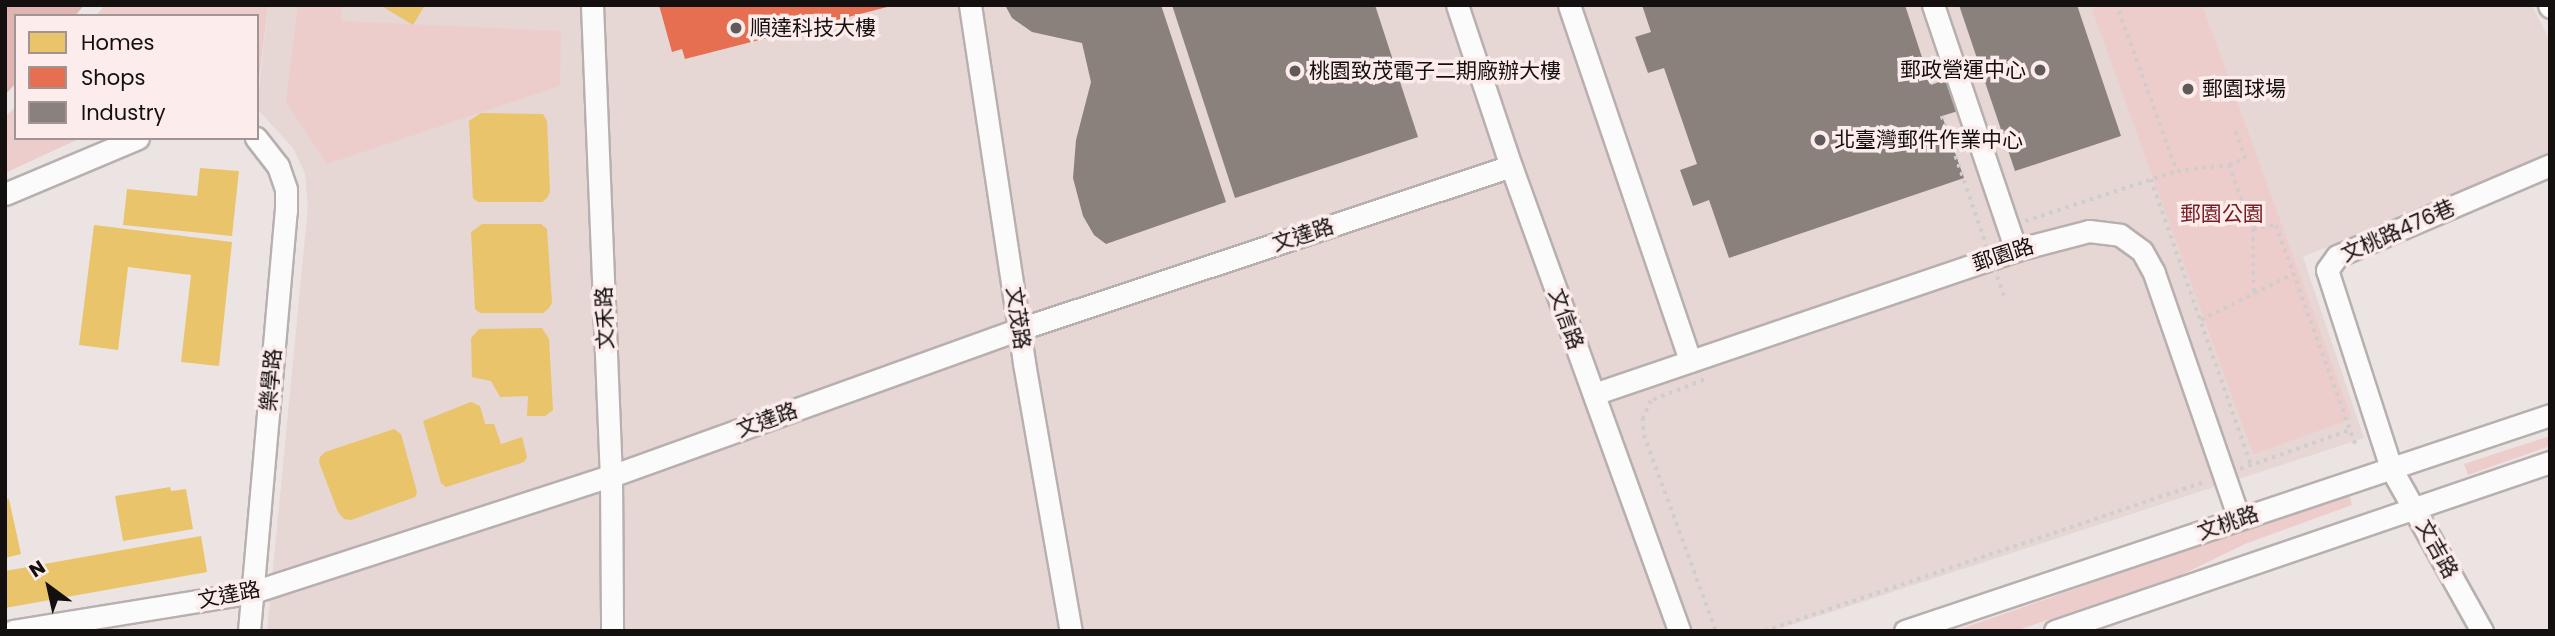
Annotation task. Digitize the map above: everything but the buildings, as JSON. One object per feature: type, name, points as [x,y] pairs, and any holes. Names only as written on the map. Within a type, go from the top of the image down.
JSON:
[{"type":"street","name":"文禾路","points":[[592,5],[611,476],[612,631]]},
{"type":"street","name":"文茂路","points":[[970,5],[1070,631]]},
{"type":"street","name":"文信路","points":[[1457,5],[1511,166],[1679,631]]},
{"type":"street","points":[[1569,5],[1690,361]]},
{"type":"street","points":[[1933,5],[2016,250]]},
{"type":"street","points":[[5,194],[133,140]]},
{"type":"street","name":"樂學路","points":[[249,631],[286,200],[278,166],[258,140]]},
{"type":"street","name":"文桃路476巷","points":[[2391,468],[2328,281],[2327,270],[2330,262],[2337,256],[2550,165]]},
{"type":"street","name":"文達路","points":[[13,631],[253,593],[611,476],[1020,329],[1511,166]]},
{"type":"street","name":"郵園路","points":[[1594,394],[2016,250],[2089,231],[2120,235],[2142,251],[2154,273],[2239,519]]},
{"type":"street","name":"文桃路","points":[[1905,631],[2550,415]]},
{"type":"street","points":[[2055,631],[2550,462]]},
{"type":"street","name":"文吉路","points":[[2391,468],[2483,631]]},
{"type":"path","points":[[2119,10],[2177,171]]},
{"type":"path","points":[[1942,116],[2004,296]]},
{"type":"path","points":[[2025,221],[2177,171],[2229,165],[2245,159],[2235,130]]},
{"type":"path","points":[[2229,165],[2253,229],[2254,293]]},
{"type":"path","points":[[2151,179],[2252,465],[2350,430]]},
{"type":"path","points":[[2253,229],[2276,225],[2357,449]]},
{"type":"path","points":[[2201,320],[2294,273]]},
{"type":"path","points":[[1991,279],[2004,274]]},
{"type":"path","points":[[1707,379],[1651,401],[1643,418],[1644,435],[1716,631]]},
{"type":"path","points":[[1764,631],[2203,482],[2199,469]]},
{"type":"shaded area","points":[[5,5],[84,5],[77,14],[14,14],[14,85],[5,95]]},
{"type":"shaded area","points":[[268,5],[2532,5],[2550,41],[2550,153],[2303,257],[2364,438],[1773,631],[267,631],[308,206],[305,173],[293,148],[259,111]]},
{"type":"green space","points":[[105,5],[268,5],[259,80],[259,14],[98,14]]},
{"type":"green space","points":[[298,5],[342,5],[341,21],[561,31],[560,86],[327,164],[286,102]]},
{"type":"green space","name":"郵園公園","points":[[2103,5],[2202,5],[2352,419],[2253,454],[2092,9]]},
{"type":"green space","points":[[14,108],[14,140],[77,140],[5,173],[5,117]]},
{"type":"green space","points":[[2550,436],[2550,446],[2468,475],[2464,464]]},
{"type":"green space","points":[[2349,493],[2352,505],[2245,544],[2175,578],[2015,631],[1955,631]]},
{"type":"place","name":"順達科技大樓","points":[[736,28]]},
{"type":"place","name":"郵政營運中心","points":[[2040,70]]},
{"type":"place","name":"桃園致茂電子二期廠辦大樓","points":[[1295,71]]},
{"type":"place","name":"郵園球場","points":[[2188,89]]},
{"type":"place","name":"北臺灣郵件作業中心","points":[[1820,140]]}]
